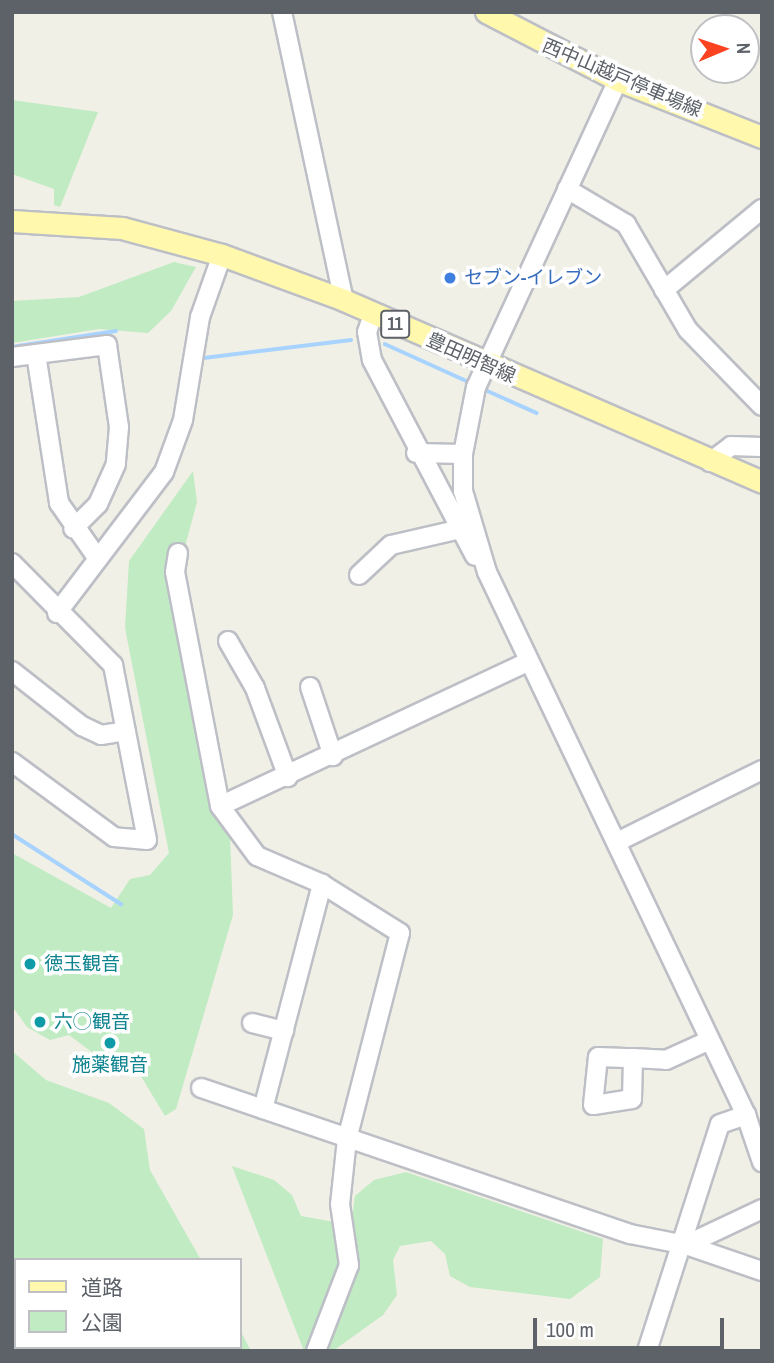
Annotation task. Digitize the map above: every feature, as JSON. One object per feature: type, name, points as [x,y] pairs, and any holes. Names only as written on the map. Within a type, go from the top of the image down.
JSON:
[{"type":"main road","name":"西中山越戸停車場線","points":[[486,12],[618,80],[762,137]]},
{"type":"main road","name":"豊田明智線","points":[[12,221],[122,228],[222,255],[344,300],[485,365],[762,482]]},
{"type":"street","points":[[282,12],[344,300]]},
{"type":"street","points":[[618,80],[485,365],[463,454],[468,521],[486,572],[746,1115],[762,1163]]},
{"type":"street","points":[[567,189],[626,224],[664,290],[709,357],[762,406]]},
{"type":"street","points":[[664,290],[762,209]]},
{"type":"street","points":[[57,613],[164,472],[175,446],[200,317],[222,255]]},
{"type":"street","points":[[373,314],[367,332],[372,360],[456,530],[486,572]]},
{"type":"street","points":[[12,357],[107,345],[119,427],[116,464],[97,504],[73,529]]},
{"type":"street","points":[[36,354],[52,477],[73,529],[98,559]]},
{"type":"street","points":[[710,462],[731,446],[762,447]]},
{"type":"street","points":[[416,453],[463,454]]},
{"type":"street","points":[[359,575],[377,551],[456,530]]},
{"type":"street","points":[[178,553],[175,572],[220,806],[257,856],[322,884],[400,933],[347,1139],[340,1204],[349,1265],[316,1351]]},
{"type":"street","points":[[12,762],[114,837],[147,840],[109,657],[57,613],[13,567]]},
{"type":"street","points":[[228,641],[255,688],[288,777]]},
{"type":"street","points":[[220,806],[333,756],[529,661]]},
{"type":"street","points":[[12,671],[82,726],[101,735],[126,731]]},
{"type":"street","points":[[310,687],[333,756]]},
{"type":"street","points":[[617,842],[762,770]]},
{"type":"street","points":[[263,1109],[322,884]]},
{"type":"street","points":[[252,1023],[284,1031]]},
{"type":"street","points":[[634,1058],[666,1060],[710,1040]]},
{"type":"street","points":[[201,1088],[630,1234],[684,1244],[762,1270]]},
{"type":"street","points":[[647,1351],[684,1244],[720,1124],[746,1115]]},
{"type":"street","points":[[684,1244],[762,1209]]},
{"type":"green space","points":[[12,100],[98,112],[60,207],[54,205],[54,189],[12,174]]},
{"type":"green space","points":[[174,262],[196,267],[171,311],[148,333],[99,329],[12,343],[12,301],[79,297]]},
{"type":"green space","points":[[193,471],[197,502],[176,580],[204,753],[230,835],[233,915],[176,1109],[165,1116],[139,1073],[124,1066],[111,1074],[94,1066],[93,1053],[69,1035],[50,1040],[27,1027],[12,1006],[12,853],[111,908],[130,879],[150,875],[169,853],[125,628],[129,561]]},
{"type":"green space","points":[[12,1051],[46,1080],[109,1103],[144,1129],[150,1170],[200,1258],[14,1258],[14,1349],[242,1349],[242,1334],[251,1351],[12,1351]]},
{"type":"green space","points":[[232,1166],[274,1180],[292,1195],[301,1216],[351,1225],[355,1196],[374,1180],[406,1172],[603,1239],[600,1277],[570,1299],[470,1287],[450,1276],[445,1254],[431,1241],[400,1246],[393,1260],[397,1295],[383,1315],[333,1351],[304,1351]]},
{"type":"waterway","points":[[12,347],[116,331]]},
{"type":"waterway","points":[[204,358],[351,340]]},
{"type":"waterway","points":[[385,344],[471,383]]},
{"type":"waterway","points":[[481,388],[537,413]]},
{"type":"waterway","points":[[12,834],[121,904]]},
{"type":"place","name":"セブン-イレブン","points":[[450,278]]},
{"type":"place","name":"徳玉観音","points":[[30,964]]},
{"type":"place","name":"六◯観音","points":[[40,1022]]},
{"type":"place","name":"施薬観音","points":[[110,1043]]}]
